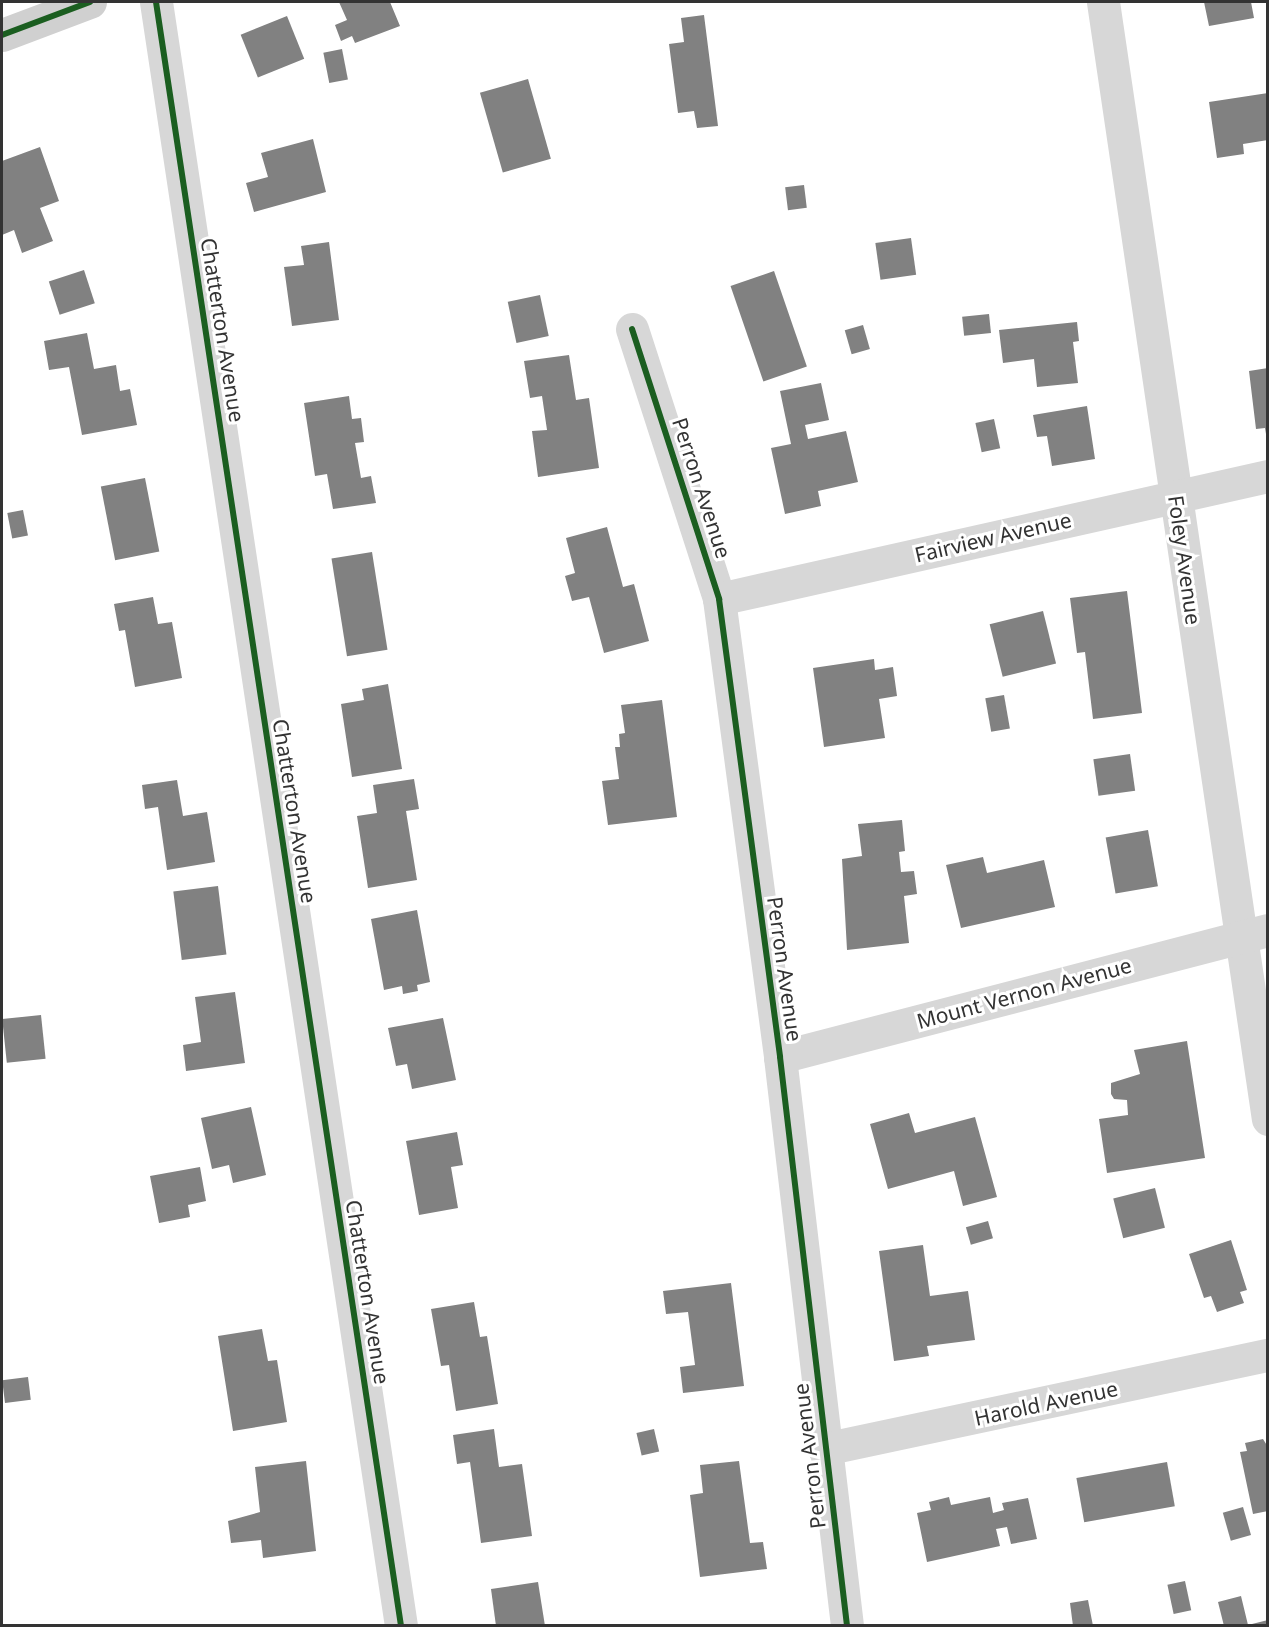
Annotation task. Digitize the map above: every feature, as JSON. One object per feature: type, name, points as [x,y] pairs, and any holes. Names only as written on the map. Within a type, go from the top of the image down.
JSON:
[{"type":"main road","points":[[2,35],[90,2]]},
{"type":"street","name":"Chatterton Avenue","points":[[156,2],[401,1626]]},
{"type":"street","name":"Foley Avenue","points":[[1103,2],[1176,496],[1253,933],[1268,1119]]},
{"type":"street","name":"Perron Avenue","points":[[632,329],[719,599],[780,1057],[824,1449],[847,1626]]},
{"type":"street","name":"Fairview Avenue","points":[[719,599],[1268,476]]},
{"type":"street","name":"Mount Vernon Avenue","points":[[780,1057],[1253,933]]},
{"type":"street","name":"Harold Avenue","points":[[824,1449],[1268,1354]]},
{"type":"building","points":[[339,2],[390,2],[400,26],[355,43],[352,36],[341,41],[335,25],[347,20]]},
{"type":"building","points":[[1204,2],[1251,2],[1254,18],[1209,26]]},
{"type":"building","points":[[704,15],[718,126],[697,128],[694,111],[678,113],[669,44],[684,42],[681,18]]},
{"type":"building","points":[[287,16],[304,59],[258,77],[241,35]]},
{"type":"building","points":[[342,49],[348,79],[329,83],[323,53]]},
{"type":"building","points":[[528,79],[551,159],[503,173],[480,93]]},
{"type":"building","points":[[1268,93],[1268,140],[1243,144],[1244,154],[1217,158],[1209,102]]},
{"type":"building","points":[[313,139],[326,192],[254,212],[246,183],[268,177],[261,153]]},
{"type":"building","points":[[40,147],[59,201],[40,208],[53,241],[22,253],[14,230],[2,235],[2,161]]},
{"type":"building","points":[[804,185],[807,208],[788,210],[785,187]]},
{"type":"building","points":[[911,238],[916,275],[880,280],[875,243]]},
{"type":"building","points":[[329,242],[339,320],[292,326],[284,267],[304,265],[301,246]]},
{"type":"building","points":[[84,270],[95,303],[60,315],[49,281]]},
{"type":"building","points":[[774,271],[807,366],[763,381],[731,286]]},
{"type":"building","points":[[540,295],[549,336],[516,343],[508,302]]},
{"type":"building","points":[[989,314],[991,333],[964,336],[962,317]]},
{"type":"building","points":[[1077,322],[1079,341],[1073,342],[1078,383],[1037,387],[1034,359],[1003,363],[999,330]]},
{"type":"building","points":[[863,325],[870,349],[852,354],[845,330]]},
{"type":"building","points":[[87,333],[94,369],[116,365],[120,391],[130,389],[137,425],[82,435],[69,367],[49,370],[44,341]]},
{"type":"building","points":[[569,355],[576,400],[589,398],[599,468],[538,477],[532,431],[547,430],[542,396],[530,398],[524,361]]},
{"type":"building","points":[[1268,368],[1268,434],[1266,434],[1265,428],[1256,429],[1249,371]]},
{"type":"building","points":[[821,383],[829,420],[805,425],[808,439],[846,431],[858,482],[818,491],[821,506],[785,514],[771,448],[791,444],[780,391]]},
{"type":"building","points":[[349,396],[352,419],[361,418],[364,442],[355,443],[361,478],[371,476],[376,503],[333,509],[327,474],[315,476],[304,403]]},
{"type":"building","points":[[1087,406],[1095,459],[1052,466],[1047,436],[1037,437],[1033,415]]},
{"type":"building","points":[[994,419],[1000,448],[982,452],[975,423]]},
{"type":"building","points":[[145,478],[159,552],[115,560],[101,487]]},
{"type":"building","points":[[23,510],[28,536],[12,539],[7,513]]},
{"type":"building","points":[[607,527],[623,587],[634,584],[649,641],[604,653],[589,597],[572,601],[565,576],[575,573],[566,538]]},
{"type":"building","points":[[372,552],[387,650],[347,656],[332,558]]},
{"type":"building","points":[[1127,591],[1142,713],[1093,719],[1085,652],[1077,653],[1070,598]]},
{"type":"building","points":[[153,597],[158,624],[172,622],[182,678],[135,687],[125,630],[119,631],[114,604]]},
{"type":"building","points":[[1043,611],[1056,663],[1003,677],[990,624]]},
{"type":"building","points":[[874,659],[875,670],[893,667],[897,696],[879,699],[885,738],[824,747],[813,668]]},
{"type":"building","points":[[388,684],[402,769],[352,777],[341,704],[364,700],[362,689]]},
{"type":"building","points":[[1004,695],[1010,728],[991,732],[985,698]]},
{"type":"building","points":[[662,700],[677,817],[608,825],[602,781],[619,779],[615,747],[620,747],[619,734],[625,733],[621,705]]},
{"type":"building","points":[[1130,754],[1135,791],[1099,796],[1093,759]]},
{"type":"building","points":[[414,779],[419,809],[406,811],[417,880],[368,888],[357,816],[377,813],[373,785]]},
{"type":"building","points":[[177,780],[183,816],[207,812],[215,862],[167,870],[158,807],[145,809],[142,785]]},
{"type":"building","points":[[902,820],[905,851],[899,852],[901,872],[914,871],[917,894],[904,896],[909,943],[847,950],[842,859],[862,856],[858,824]]},
{"type":"building","points":[[1148,830],[1158,886],[1116,894],[1106,837]]},
{"type":"building","points":[[983,857],[987,873],[1044,860],[1055,907],[961,928],[946,865]]},
{"type":"building","points":[[218,886],[226,954],[182,960],[173,891]]},
{"type":"building","points":[[417,910],[430,982],[417,985],[418,991],[403,994],[402,986],[384,990],[371,919]]},
{"type":"building","points":[[235,992],[245,1063],[186,1071],[183,1045],[201,1042],[195,997]]},
{"type":"building","points":[[41,1015],[46,1059],[7,1063],[2,1019]]},
{"type":"building","points":[[443,1018],[456,1080],[412,1089],[407,1064],[396,1066],[388,1028]]},
{"type":"building","points":[[1187,1041],[1205,1158],[1107,1173],[1099,1119],[1128,1115],[1127,1100],[1114,1099],[1111,1094],[1111,1083],[1140,1074],[1134,1050]]},
{"type":"building","points":[[251,1107],[266,1175],[233,1183],[229,1165],[212,1169],[201,1118]]},
{"type":"building","points":[[909,1113],[915,1133],[975,1117],[997,1197],[963,1206],[954,1171],[888,1189],[870,1124]]},
{"type":"building","points":[[457,1132],[463,1165],[451,1167],[458,1208],[419,1215],[406,1141]]},
{"type":"building","points":[[200,1167],[206,1201],[188,1205],[190,1217],[159,1223],[150,1176]]},
{"type":"building","points":[[1155,1188],[1165,1228],[1123,1238],[1113,1198]]},
{"type":"building","points":[[988,1221],[993,1238],[971,1245],[966,1227]]},
{"type":"building","points":[[1231,1240],[1247,1290],[1240,1292],[1244,1303],[1217,1312],[1211,1296],[1204,1298],[1189,1254]]},
{"type":"building","points":[[923,1245],[930,1296],[968,1291],[975,1340],[927,1346],[929,1356],[894,1361],[879,1251]]},
{"type":"building","points":[[731,1283],[744,1386],[683,1393],[680,1367],[695,1365],[688,1312],[666,1314],[663,1291]]},
{"type":"building","points":[[474,1302],[480,1337],[487,1336],[498,1404],[456,1411],[449,1365],[441,1366],[431,1309]]},
{"type":"building","points":[[262,1329],[268,1361],[277,1360],[287,1422],[233,1431],[218,1336]]},
{"type":"building","points":[[28,1377],[31,1400],[5,1403],[2,1380]]},
{"type":"building","points":[[494,1429],[499,1467],[522,1464],[532,1536],[481,1543],[470,1462],[457,1464],[453,1435]]},
{"type":"building","points":[[654,1429],[659,1451],[642,1455],[636,1433]]},
{"type":"building","points":[[1263,1439],[1268,1447],[1268,1511],[1253,1514],[1240,1452],[1247,1451],[1245,1443]]},
{"type":"building","points":[[306,1461],[316,1551],[263,1558],[261,1540],[231,1543],[228,1521],[260,1512],[255,1467]]},
{"type":"building","points":[[739,1461],[750,1543],[763,1542],[767,1569],[700,1577],[690,1495],[703,1493],[700,1465]]},
{"type":"building","points":[[1167,1462],[1175,1506],[1084,1522],[1076,1478]]},
{"type":"building","points":[[949,1497],[951,1505],[990,1497],[993,1513],[1004,1510],[1002,1503],[1028,1498],[1037,1539],[1011,1544],[1007,1527],[996,1529],[1000,1546],[927,1562],[917,1513],[931,1510],[929,1502]]},
{"type":"building","points":[[1243,1507],[1251,1535],[1231,1541],[1223,1513]]},
{"type":"building","points":[[1185,1581],[1191,1610],[1174,1614],[1167,1585]]},
{"type":"building","points":[[538,1582],[545,1626],[496,1626],[491,1589]]},
{"type":"building","points":[[1241,1596],[1248,1625],[1268,1620],[1268,1626],[1224,1626],[1218,1602]]},
{"type":"building","points":[[1088,1600],[1093,1626],[1073,1626],[1070,1603]]},
{"type":"cycle path","points":[[2,35],[90,2]]},
{"type":"cycle path","points":[[156,2],[401,1626]]},
{"type":"cycle path","points":[[632,329],[719,599],[780,1057],[847,1626]]}]
